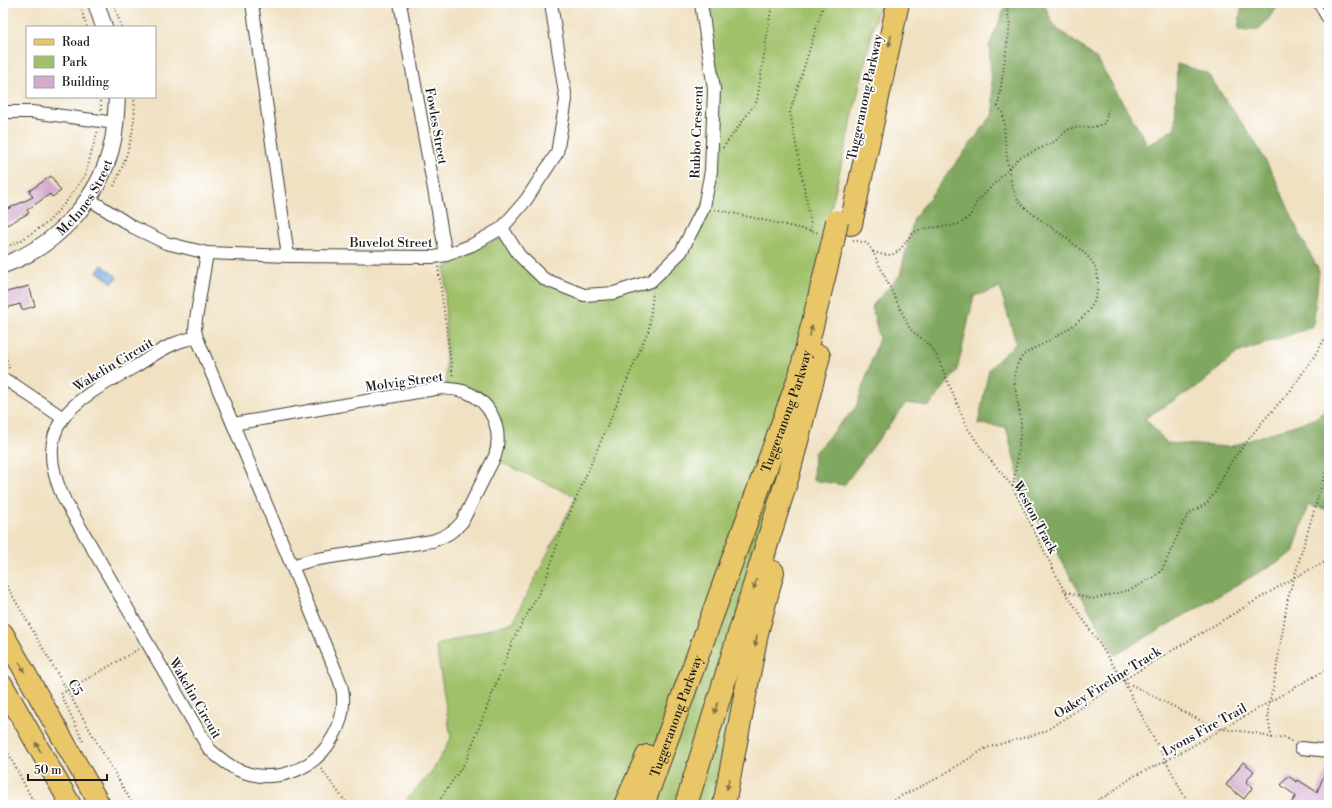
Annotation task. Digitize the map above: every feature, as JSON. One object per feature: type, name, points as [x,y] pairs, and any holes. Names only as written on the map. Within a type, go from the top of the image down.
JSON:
[{"type":"highway","name":"Tuggeranong Parkway","points":[[643,805],[800,375],[844,235],[883,3]]},
{"type":"highway","name":"Tuggeranong Parkway","points":[[686,805],[788,476],[812,385],[844,235],[898,3]]},
{"type":"highway","points":[[724,805],[757,632],[798,479],[812,385]]},
{"type":"highway","points":[[625,805],[651,747],[754,500]]},
{"type":"main road","points":[[3,633],[100,805]]},
{"type":"main road","points":[[3,684],[71,805]]},
{"type":"street","points":[[96,3],[104,26]]},
{"type":"street","points":[[252,3],[288,256]]},
{"type":"street","name":"Fowles Street","points":[[400,3],[440,256]]},
{"type":"street","name":"Buvelot Street","points":[[89,199],[133,227],[166,243],[207,253],[288,256],[440,256],[472,245],[502,228],[526,200],[557,153],[566,100],[551,3]]},
{"type":"street","name":"Rubbo Crescent","points":[[502,228],[519,255],[544,279],[584,295],[614,293],[651,281],[681,252],[704,206],[712,161],[714,89],[701,3]]},
{"type":"street","name":"McInnes Street","points":[[3,265],[14,261],[42,246],[68,223],[89,199],[107,162],[113,141],[116,123],[117,98]]},
{"type":"street","points":[[3,113],[32,112],[116,123]]},
{"type":"street","name":"Wakelin Circuit","points":[[197,338],[188,338],[178,342],[112,379],[85,396],[68,410],[55,434],[52,454],[54,474],[57,485],[65,501],[209,748],[227,763],[249,774],[272,776],[283,775],[306,766],[324,750],[336,731],[340,720],[343,695],[334,667],[197,338],[195,330],[196,319],[207,253]]},
{"type":"street","points":[[8,381],[63,418]]},
{"type":"street","name":"Molvig Street","points":[[233,424],[441,388],[465,391],[472,394],[487,407],[493,416],[496,424],[498,440],[495,456],[462,522],[457,529],[432,541],[312,560],[292,566]]},
{"type":"street","points":[[1301,748],[1329,751]]},
{"type":"lane","points":[[1316,3],[1324,18],[1329,22]]},
{"type":"path","points":[[79,3],[87,26]]},
{"type":"path","points":[[114,3],[122,26]]},
{"type":"path","points":[[712,161],[757,101],[772,3]]},
{"type":"path","points":[[810,230],[811,224],[790,112],[824,3]]},
{"type":"path","points":[[1006,3],[1010,25],[998,106],[1003,113],[1010,180],[1017,199],[1032,214],[1083,252],[1095,266],[1098,286],[1096,301],[1090,310],[1080,320],[1024,354],[1019,361],[1014,379],[1021,427],[1013,488]]},
{"type":"path","points":[[3,248],[20,241],[47,223],[66,202],[85,175],[98,135],[101,98]]},
{"type":"path","points":[[114,186],[126,158],[132,134],[134,98]]},
{"type":"path","points":[[873,252],[887,255],[895,254],[912,234],[918,230],[954,226],[963,222],[974,209],[976,203],[1019,158],[1054,142],[1070,128],[1094,127],[1105,123],[1108,109]]},
{"type":"path","points":[[704,206],[810,230],[844,235]]},
{"type":"path","name":"Weston Track","points":[[844,235],[873,252],[910,329],[928,344],[936,354],[967,426],[983,451],[1013,488],[1066,592],[1123,680],[1189,805]]},
{"type":"path","points":[[440,256],[438,264],[454,389]]},
{"type":"path","points":[[436,805],[466,761],[514,638],[545,582],[560,536],[649,329],[654,278]]},
{"type":"path","points":[[1066,592],[1092,599],[1130,590],[1154,577],[1162,570],[1183,523],[1190,514],[1206,504],[1213,495],[1230,463],[1263,421],[1291,390],[1316,355],[1329,332]]},
{"type":"path","points":[[3,344],[8,381]]},
{"type":"path","points":[[1272,738],[1267,718],[1268,703],[1273,689],[1288,598],[1329,460]]},
{"type":"path","name":"Oakey Fireline Track","points":[[888,805],[899,797],[936,779],[986,748],[1044,732],[1123,680],[1294,578],[1329,560]]},
{"type":"path","name":"C5","points":[[3,579],[133,805]]},
{"type":"path","points":[[83,742],[61,694],[149,644]]},
{"type":"path","name":"Lyons Fire Trail","points":[[1087,805],[1106,796],[1134,776],[1166,761],[1329,668]]},
{"type":"path","points":[[1123,680],[1216,728],[1256,733],[1272,738],[1284,737],[1301,748]]},
{"type":"path","points":[[3,743],[35,805]]},
{"type":"path","points":[[314,760],[348,805]]},
{"type":"green space","points":[[706,3],[879,3],[828,221],[779,530],[718,805],[402,805],[433,770],[451,738],[436,645],[513,622],[576,497],[494,459],[494,419],[480,392],[446,384],[445,268],[469,252],[502,238],[516,258],[583,298],[652,284],[683,253],[716,170]]},
{"type":"green space","points":[[1007,3],[1044,3],[1053,25],[1097,59],[1148,145],[1175,128],[1177,64],[1207,73],[1255,142],[1276,180],[1298,231],[1319,271],[1313,327],[1237,353],[1201,384],[1145,418],[1167,443],[1229,447],[1319,417],[1329,405],[1329,510],[1308,505],[1293,553],[1115,655],[1023,493],[1006,427],[978,424],[989,369],[1016,343],[1000,288],[974,296],[957,371],[929,406],[906,403],[844,485],[813,480],[814,453],[856,407],[879,338],[872,306],[900,275],[914,218],[994,113],[989,46]]},
{"type":"green space","points":[[1242,3],[1281,3],[1259,30],[1238,30]]},
{"type":"water","points":[[102,265],[117,277],[113,283],[97,272]]},
{"type":"building","points":[[51,176],[61,191],[52,197],[50,194],[27,210],[29,213],[7,225],[3,218],[3,211],[33,197],[29,191]]},
{"type":"building","points":[[29,286],[35,306],[22,310],[20,304],[6,308],[3,293]]},
{"type":"building","points":[[1243,762],[1254,771],[1246,782],[1253,787],[1244,799],[1226,785]]},
{"type":"building","points":[[1329,763],[1329,805],[1290,805],[1296,796],[1281,785],[1288,776],[1297,782],[1298,780],[1317,792]]}]
